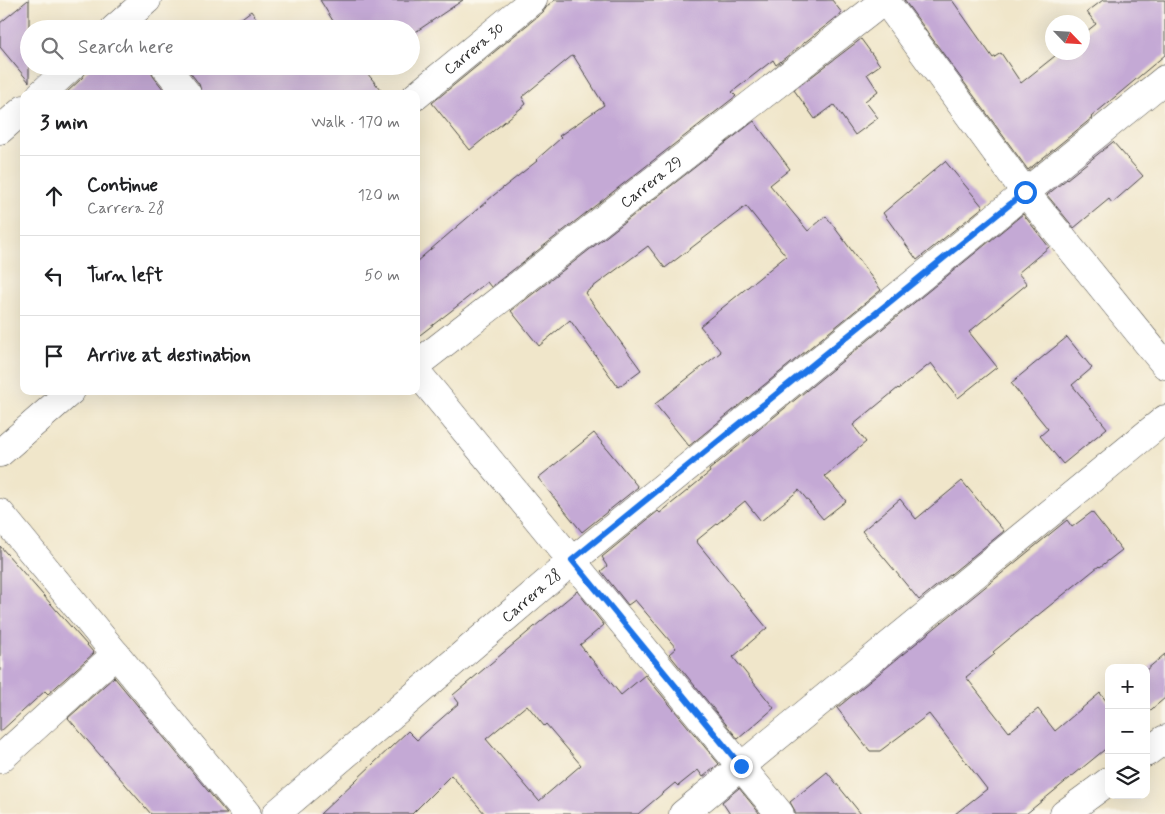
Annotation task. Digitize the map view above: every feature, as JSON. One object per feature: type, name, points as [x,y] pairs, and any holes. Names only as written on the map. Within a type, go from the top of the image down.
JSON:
[{"type":"street","points":[[121,19],[147,0]]},
{"type":"street","name":"Carrera 30","points":[[420,93],[533,0]]},
{"type":"street","points":[[885,0],[1025,192],[1165,365]]},
{"type":"street","name":"Carrera 29","points":[[420,362],[885,0]]},
{"type":"street","points":[[45,90],[62,75]]},
{"type":"street","points":[[172,75],[184,90]]},
{"type":"street","name":"Carrera 28","points":[[276,814],[572,560],[1165,79]]},
{"type":"street","points":[[0,130],[20,112]]},
{"type":"street","points":[[420,376],[780,814]]},
{"type":"street","points":[[0,453],[66,395]]},
{"type":"street","points":[[683,814],[1165,419]]},
{"type":"street","points":[[0,513],[247,814]]},
{"type":"street","points":[[0,759],[116,654]]},
{"type":"street","points":[[1150,750],[1165,739]]},
{"type":"street","points":[[1064,814],[1105,784]]},
{"type":"building","points":[[29,0],[29,20],[20,20],[20,71],[0,47],[0,23]]},
{"type":"building","points":[[320,0],[463,0],[420,29],[420,20],[332,20]]},
{"type":"building","points":[[555,0],[832,0],[842,13],[776,65],[773,60],[732,92],[736,96],[491,287],[487,282],[420,335],[420,259],[537,161],[561,138],[559,136],[604,105],[573,55],[522,97],[526,104],[470,150],[432,103],[543,12]]},
{"type":"building","points":[[904,0],[952,0],[993,58],[1001,53],[1021,83],[1050,60],[1090,60],[1090,29],[1096,24],[1087,12],[1103,0],[1165,0],[1165,55],[1028,170]]},
{"type":"building","points":[[251,11],[258,20],[239,20]]},
{"type":"building","points":[[861,39],[880,65],[867,74],[878,91],[865,101],[878,118],[855,135],[834,105],[815,119],[794,90]]},
{"type":"building","points":[[23,75],[29,75],[29,82]]},
{"type":"building","points":[[84,75],[153,75],[164,90],[69,90]]},
{"type":"building","points":[[192,75],[369,75],[381,90],[201,90]]},
{"type":"building","points":[[754,121],[790,169],[770,185],[808,231],[826,216],[881,290],[689,446],[655,404],[721,352],[700,326],[786,256],[746,206],[665,268],[648,246],[585,293],[641,370],[618,387],[570,320],[539,346],[511,311]]},
{"type":"building","points":[[1113,142],[1143,176],[1112,203],[1109,199],[1074,228],[1047,195]]},
{"type":"building","points":[[945,161],[983,207],[917,260],[883,213]]},
{"type":"building","points":[[1023,214],[1049,247],[1018,273],[1027,284],[969,332],[997,367],[958,398],[931,363],[853,425],[866,442],[825,476],[846,501],[823,519],[799,490],[761,521],[745,501],[696,541],[767,628],[733,657],[774,708],[738,739],[669,654],[676,648],[635,600],[628,605],[601,571],[607,566],[602,557],[658,511],[660,513],[710,472],[709,470]]},
{"type":"building","points":[[1067,337],[1092,368],[1072,385],[1107,428],[1063,464],[1040,436],[1048,429],[1011,383]]},
{"type":"building","points":[[594,433],[638,487],[582,532],[538,478]]},
{"type":"building","points":[[962,481],[1004,531],[919,600],[862,531],[900,499],[916,519]]},
{"type":"building","points":[[1092,512],[1122,550],[1099,566],[1022,628],[993,652],[995,654],[966,677],[1009,732],[1038,709],[1055,731],[1100,693],[1105,699],[1105,749],[1026,814],[955,814],[987,789],[929,714],[880,751],[870,751],[837,708],[1067,520],[1072,527]]},
{"type":"building","points":[[0,546],[94,653],[48,694],[45,691],[0,732]]},
{"type":"building","points":[[577,591],[604,625],[580,645],[621,695],[645,675],[719,764],[703,777],[698,770],[678,786],[675,783],[638,814],[485,814],[451,775],[412,814],[320,814],[408,731],[417,740],[459,703],[453,695]],"holes":[[[527,705],[544,726],[546,724],[581,765],[539,801],[486,739]]]},
{"type":"building","points":[[1165,654],[1165,698],[1150,711],[1150,709],[1150,667]]},
{"type":"building","points":[[114,677],[227,814],[151,814],[68,718]]},
{"type":"building","points":[[827,772],[861,814],[795,814],[790,802]]},
{"type":"building","points":[[739,788],[760,814],[730,814],[722,802]]},
{"type":"route","points":[[741,766],[572,560],[1025,192]]}]
